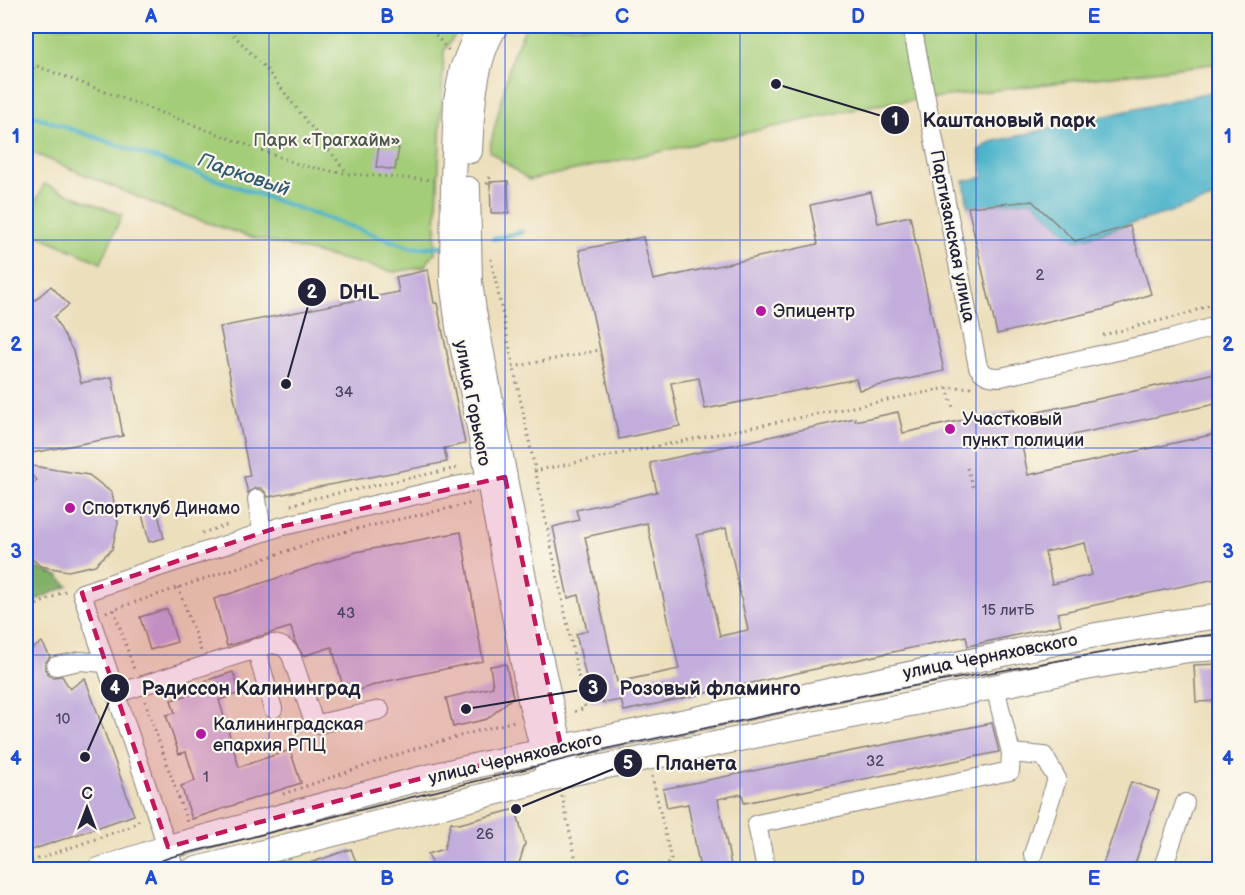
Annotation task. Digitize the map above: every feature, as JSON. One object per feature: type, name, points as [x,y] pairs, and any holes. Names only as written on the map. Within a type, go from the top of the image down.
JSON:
[{"type":"main road","name":"улица Горького","points":[[479,26],[462,69],[456,100],[452,264],[458,327],[530,700],[552,749],[560,782]]},
{"type":"main road","name":"улица Горького","points":[[488,480],[471,292],[468,200],[476,82],[484,53],[496,26]]},
{"type":"main road","name":"улица Черняховского","points":[[99,870],[172,858],[415,780],[1079,638],[1220,616]]},
{"type":"main road","name":"улица Черняховского","points":[[194,870],[560,782],[995,687],[1177,652],[1220,648]]},
{"type":"street","name":"Партизанская улица","points":[[912,26],[978,367],[986,376]]},
{"type":"street","points":[[986,376],[1001,377],[1171,339],[1220,325]]},
{"type":"street","points":[[172,858],[105,663],[75,592],[270,529],[488,480]]},
{"type":"street","points":[[261,498],[270,529]]},
{"type":"street","points":[[115,694],[256,648],[280,644],[291,655],[311,714],[318,724],[380,710]]},
{"type":"street","points":[[256,648],[273,708]]},
{"type":"street","points":[[56,666],[81,661],[105,663]]},
{"type":"street","points":[[766,870],[757,824],[1010,771],[1011,753],[995,687]]},
{"type":"street","points":[[1011,753],[1044,756],[1057,779],[1033,854]]},
{"type":"street","points":[[1162,870],[1185,803]]},
{"type":"path","points":[[225,26],[267,69],[348,174]]},
{"type":"path","points":[[428,26],[450,52]]},
{"type":"path","points":[[26,62],[303,166],[348,174],[442,181]]},
{"type":"path","points":[[26,85],[34,66]]},
{"type":"path","points":[[487,186],[491,175]]},
{"type":"path","points":[[489,254],[585,708]]},
{"type":"path","points":[[1100,336],[1186,314],[1220,302]]},
{"type":"path","points":[[513,368],[600,350]]},
{"type":"path","points":[[534,471],[947,388],[981,386],[986,376]]},
{"type":"path","points":[[947,388],[953,408]]},
{"type":"path","points":[[967,468],[973,487]]},
{"type":"path","points":[[477,509],[488,480]]},
{"type":"path","points":[[178,587],[205,664]]},
{"type":"path","points":[[26,610],[75,592]]},
{"type":"path","points":[[114,610],[188,824],[194,825]]},
{"type":"path","points":[[280,795],[420,747],[515,720],[520,721]]},
{"type":"path","points":[[652,775],[671,859],[665,870]]},
{"type":"path","points":[[560,782],[578,870]]},
{"type":"highlighted area","points":[[505,477],[561,747],[415,780],[168,847],[82,593],[279,527]]},
{"type":"green space","name":"Парк «Трагхайм»","points":[[26,26],[461,26],[444,51],[435,252],[424,267],[394,272],[247,236],[164,208],[26,150]]},
{"type":"green space","points":[[526,26],[1219,26],[1219,63],[874,105],[529,180],[489,151],[512,57]]},
{"type":"green space","points":[[44,184],[122,215],[101,263],[26,230],[26,223]]},
{"type":"green space","points":[[26,564],[58,576],[68,586],[26,604]]},
{"type":"water","points":[[1219,90],[1219,197],[1075,241],[1032,201],[968,207],[964,181],[984,177],[979,150],[991,142]]},
{"type":"building","points":[[379,145],[399,148],[395,170],[376,167]]},
{"type":"building","points":[[508,181],[509,213],[491,213],[490,182]]},
{"type":"building","name":"Эпицентр","points":[[871,192],[878,223],[910,216],[944,371],[859,390],[856,379],[705,409],[699,378],[671,383],[680,426],[619,439],[579,250],[643,237],[653,280],[818,244],[810,205]]},
{"type":"building","points":[[1032,201],[1075,241],[1130,226],[1151,294],[1106,309],[997,334],[968,207]]},
{"type":"building","points":[[428,270],[434,303],[437,303],[465,444],[444,448],[447,462],[268,497],[261,488],[255,488],[248,493],[244,477],[250,476],[220,327],[399,292],[396,277]]},
{"type":"building","points":[[51,286],[69,305],[54,317],[73,351],[81,383],[112,377],[123,436],[26,454],[26,406],[29,400],[30,352],[26,345],[26,292],[35,300]]},
{"type":"building","points":[[1220,372],[1220,403],[1022,446],[1028,475],[1220,433],[1220,578],[1058,613],[1061,625],[968,646],[966,636],[624,711],[621,700],[592,703],[576,634],[587,631],[579,595],[568,598],[553,527],[579,520],[576,510],[657,492],[650,463],[855,418],[855,421],[898,412],[903,433],[1014,409],[1016,417]],"holes":[[[647,523],[679,669],[617,682],[585,537]],[[726,528],[748,630],[720,636],[697,535]],[[1085,543],[1092,575],[1052,584],[1045,552]]]},
{"type":"building","name":"Спортклуб Динамо","points":[[26,465],[89,475],[112,493],[118,523],[112,549],[95,565],[68,571],[40,566],[26,553],[26,492],[37,480],[26,470]]},
{"type":"building","points":[[157,510],[164,538],[149,542],[142,514]]},
{"type":"building","points":[[461,532],[483,661],[388,681],[345,694],[332,647],[303,656],[295,642],[291,627],[227,646],[214,599],[356,552]]},
{"type":"building","points":[[167,609],[177,642],[150,650],[140,617]]},
{"type":"building","points":[[42,642],[50,657],[45,663],[48,674],[53,677],[62,676],[70,689],[85,678],[134,815],[26,852],[26,653]]},
{"type":"building","points":[[506,664],[513,697],[487,719],[453,727],[446,698],[493,687],[490,666]]},
{"type":"building","points":[[1220,664],[1220,701],[1196,702],[1194,665]]},
{"type":"building","points":[[233,672],[240,693],[219,700],[239,767],[290,750],[301,783],[192,819],[181,786],[195,781],[186,752],[179,754],[166,715],[175,713],[171,700],[208,689],[205,681]]},
{"type":"building","points":[[992,723],[999,752],[744,803],[742,794],[718,799],[732,870],[700,870],[688,804],[667,808],[663,789]]},
{"type":"building","points":[[1131,782],[1159,791],[1133,870],[1101,870]]},
{"type":"building","points":[[516,809],[525,844],[517,870],[436,870],[428,854],[444,849],[451,822],[459,824]]},
{"type":"building","points":[[351,849],[359,870],[298,870],[298,867]]},
{"type":"waterway","name":"Парковый","points":[[31,115],[412,248],[446,246]]},
{"type":"waterway","name":"Парковый","points":[[493,239],[522,232]]},
{"type":"tram line","points":[[135,870],[171,857],[614,747],[880,692],[1220,634]]},
{"type":"place","name":"Каштановый парк","points":[[776,84]]},
{"type":"place","name":"Эпицентр","points":[[761,311]]},
{"type":"place","name":"DHL","points":[[286,384]]},
{"type":"place","name":"Участковый пункт полиции","points":[[950,429]]},
{"type":"place","name":"Спортклуб Динамо","points":[[70,508]]},
{"type":"place","name":"Розовый фламинго","points":[[466,709]]},
{"type":"place","name":"Калининградская епархия РПЦ","points":[[201,734]]},
{"type":"place","name":"Рэдиссон Калининград","points":[[85,757]]},
{"type":"place","name":"Планета","points":[[516,809]]}]
